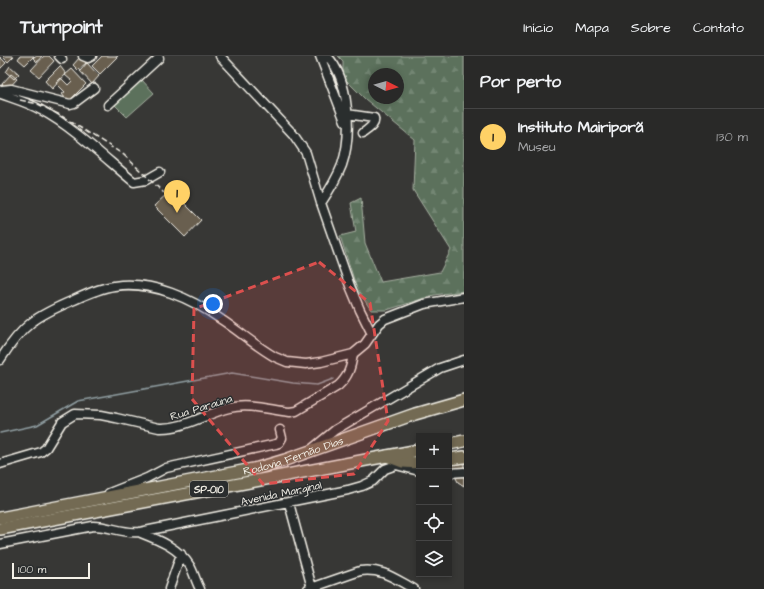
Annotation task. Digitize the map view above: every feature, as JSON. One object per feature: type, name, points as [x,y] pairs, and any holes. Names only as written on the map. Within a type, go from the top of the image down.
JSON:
[{"type":"highway","name":"Rodovia Fernão Dias","points":[[0,518],[236,473],[285,460],[415,414],[464,400]]},
{"type":"highway","points":[[452,443],[464,441]]},
{"type":"highway","name":"Rodovia Fernão Dias","points":[[0,529],[416,451]]},
{"type":"highway","points":[[387,456],[403,462],[416,463]]},
{"type":"highway","points":[[452,459],[464,457]]},
{"type":"street","points":[[83,56],[88,58],[92,56]]},
{"type":"street","points":[[220,56],[299,142],[309,162],[321,203],[353,292],[372,334]]},
{"type":"street","points":[[320,56],[347,127]]},
{"type":"street","points":[[321,203],[342,165],[346,149],[347,127],[345,90],[339,72],[327,56]]},
{"type":"street","points":[[108,105],[159,58]]},
{"type":"street","points":[[94,88],[74,103],[70,104],[11,89],[2,90],[1,94],[28,103],[42,110],[62,124],[134,182],[146,180],[160,172]]},
{"type":"street","points":[[347,114],[374,118],[375,120],[373,125],[363,133]]},
{"type":"street","points":[[0,360],[23,328],[35,319],[53,309],[98,290],[126,285],[140,285],[182,297],[210,312],[263,350],[287,362],[306,364],[353,354],[366,344],[379,324],[385,319],[394,315],[424,304],[464,297]]},
{"type":"street","name":"Rua Paraúna","points":[[0,464],[41,452],[46,448],[62,422],[75,414],[101,415],[167,429],[230,408],[251,406],[296,412],[344,381],[348,374],[353,354]]},
{"type":"street","points":[[308,452],[335,430],[440,368],[464,360]]},
{"type":"street","points":[[93,500],[147,478],[166,468],[279,443],[282,438],[280,430]]},
{"type":"street","name":"Avenida Marginal","points":[[0,544],[93,526],[106,527],[122,532],[140,532],[289,503],[362,486],[372,481],[385,469],[396,465],[416,470]]},
{"type":"street","points":[[452,473],[464,472]]},
{"type":"street","points":[[289,503],[310,588],[360,572],[375,570],[387,574],[414,589]]},
{"type":"street","points":[[140,532],[181,554],[190,566],[200,589]]},
{"type":"street","points":[[169,589],[181,554]]},
{"type":"highlighted area","points":[[319,262],[370,303],[388,421],[354,474],[263,484],[192,399],[194,309]]},
{"type":"green space","points":[[338,56],[464,56],[464,291],[434,295],[387,310],[371,310],[357,289],[340,236],[356,232],[351,203],[361,198],[365,243],[381,282],[440,272],[451,250],[413,190],[415,140],[371,104],[404,104],[404,68],[368,68],[368,101],[343,77],[343,61]]},
{"type":"green space","points":[[141,79],[154,93],[127,117],[115,105]]},
{"type":"building","points":[[14,56],[8,62],[3,57]]},
{"type":"building","points":[[20,56],[34,56],[25,65],[18,59]]},
{"type":"building","points":[[35,56],[42,56],[37,62],[33,58]]},
{"type":"building","points":[[44,56],[49,56],[54,61],[39,77],[31,70]]},
{"type":"building","points":[[102,56],[118,56],[100,74],[92,66]]},
{"type":"building","points":[[0,57],[6,63],[0,69]]},
{"type":"building","points":[[80,57],[86,63],[78,70],[73,65]]},
{"type":"building","points":[[87,63],[99,76],[92,84],[80,71]]},
{"type":"building","points":[[10,66],[19,74],[14,79],[6,72]]},
{"type":"building","points":[[60,66],[66,74],[52,89],[45,81]]},
{"type":"building","points":[[72,69],[86,84],[68,102],[62,94],[65,92],[56,83],[61,78],[68,85],[72,81],[65,75]]},
{"type":"building","points":[[11,74],[17,79],[8,89],[2,84]]},
{"type":"building","points":[[171,190],[201,220],[185,237],[154,206]]},
{"type":"building","points":[[464,462],[464,470],[452,472],[452,464]]},
{"type":"building","points":[[464,475],[464,486],[458,482],[455,476]]},
{"type":"waterway","points":[[0,433],[37,425],[78,401],[232,373],[293,383],[317,385],[333,379]]},
{"type":"railway","points":[[20,100],[38,104],[60,115],[124,155],[164,193]]},
{"type":"place","name":"Instituto Mairiporã","points":[[177,213]]}]
